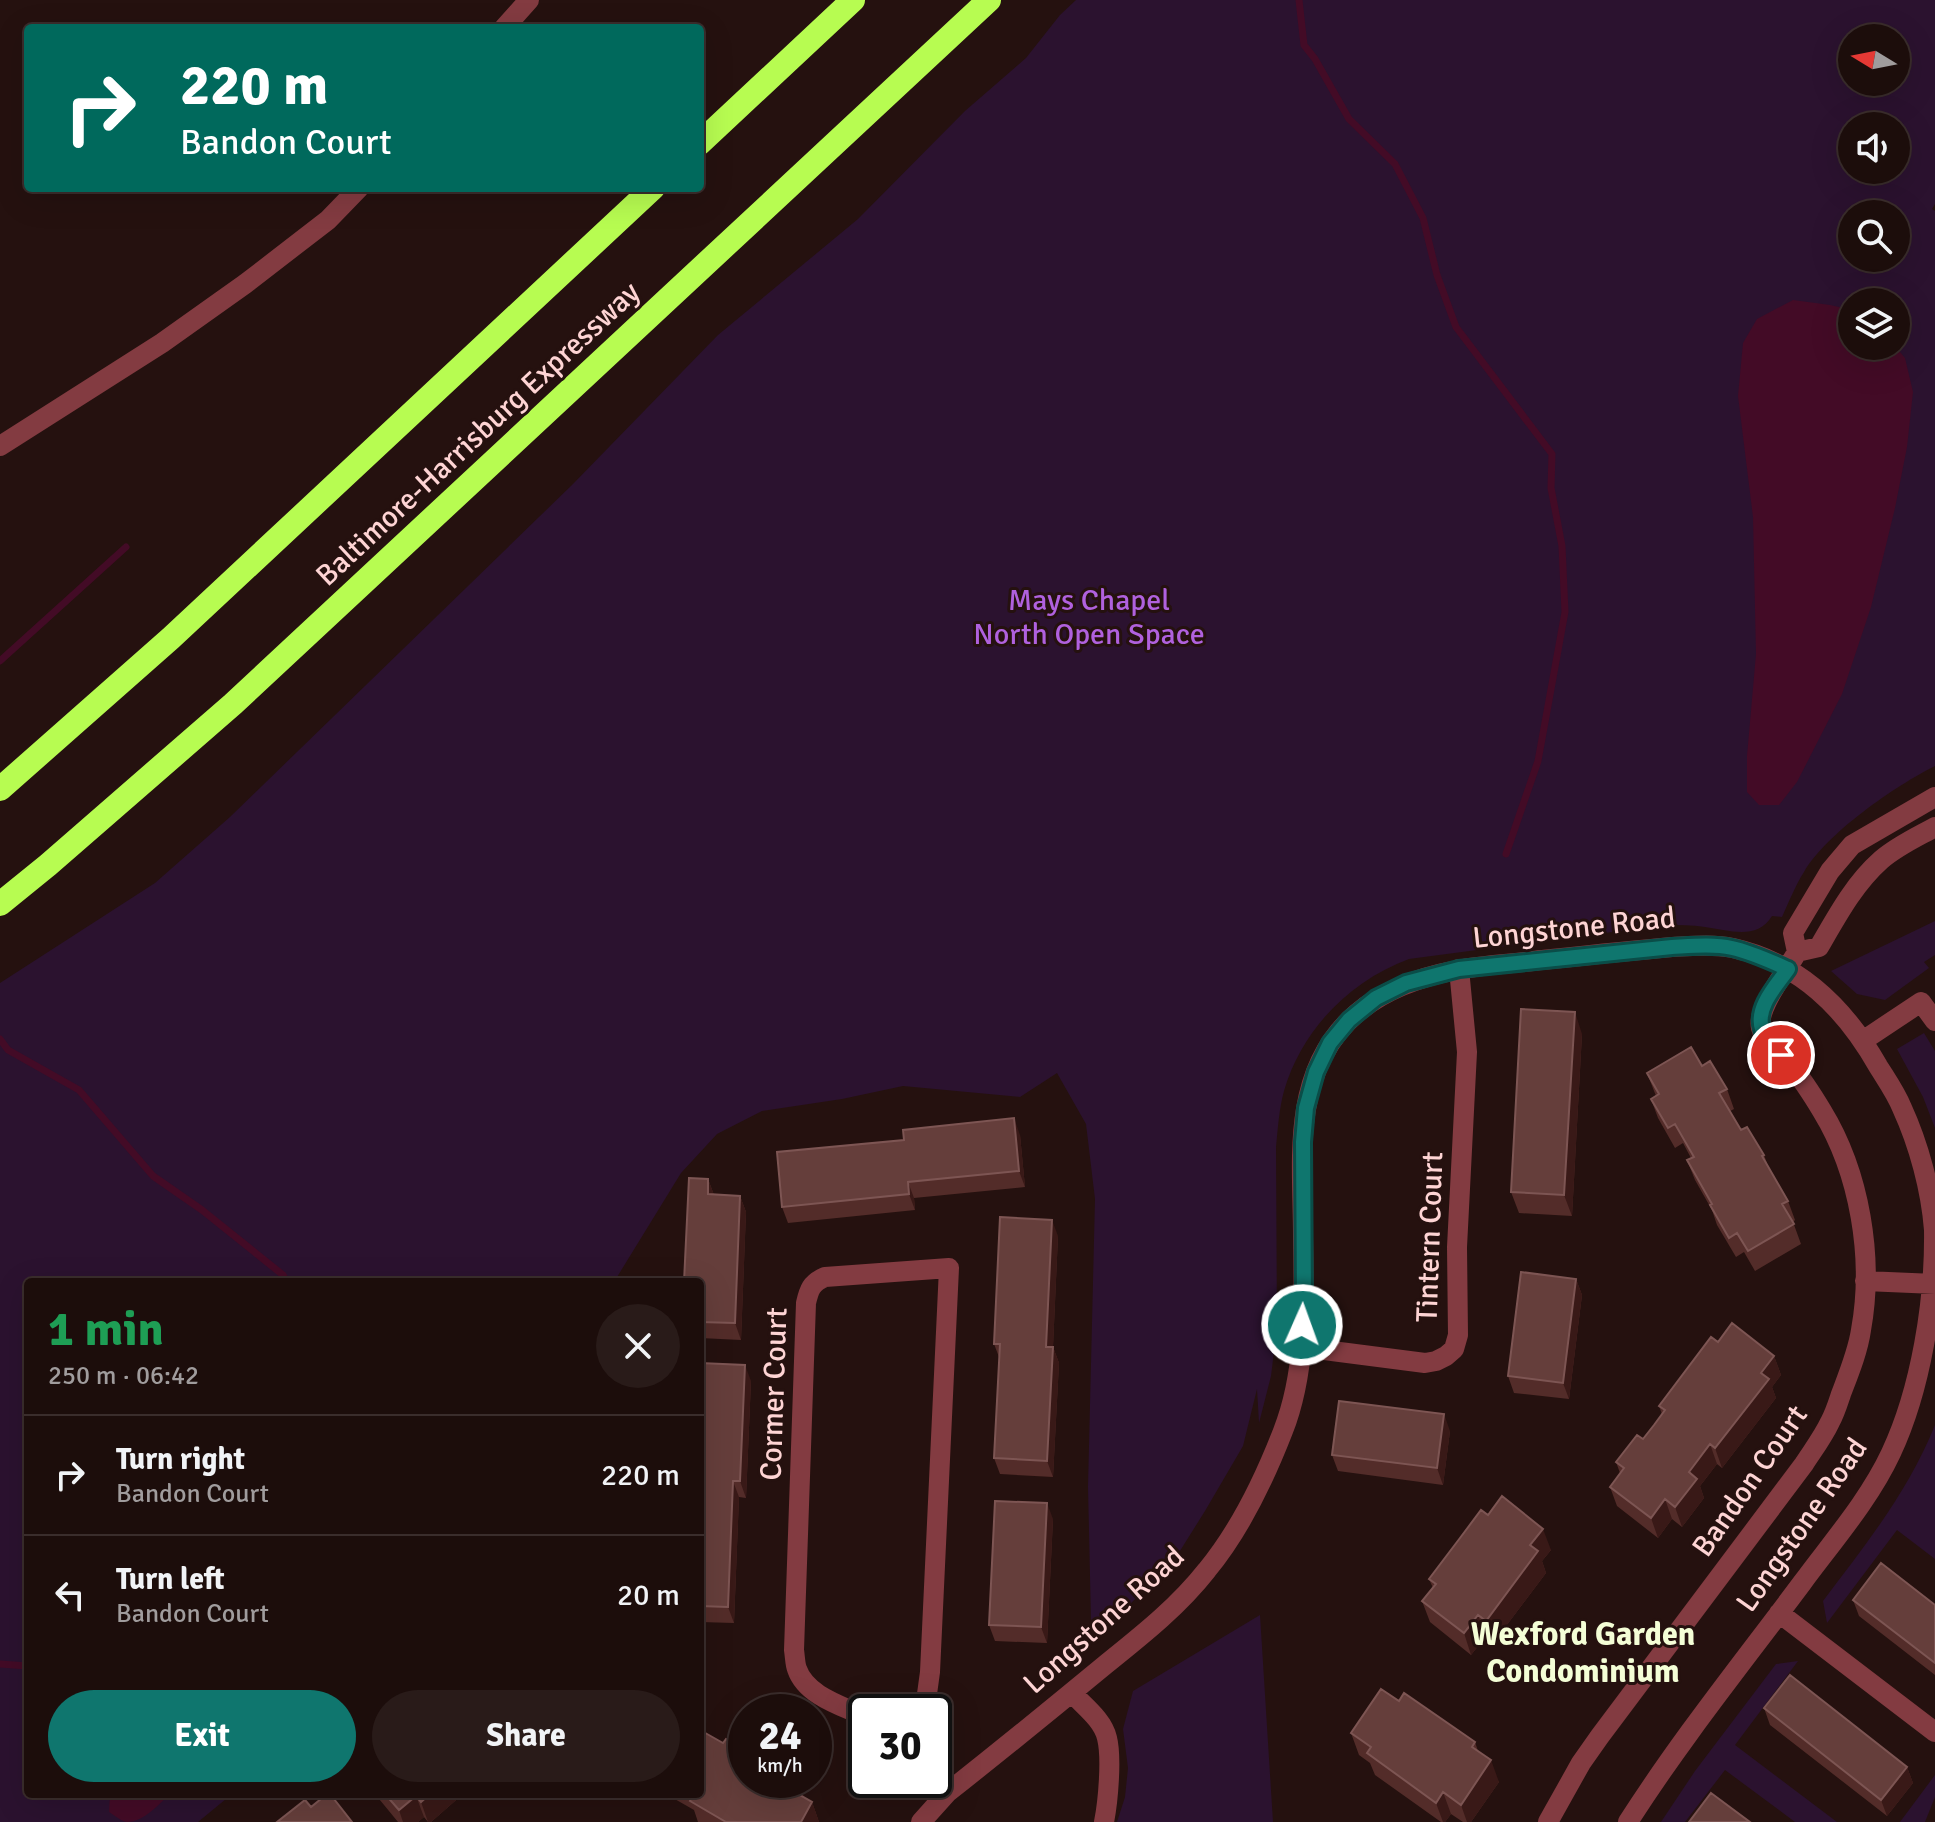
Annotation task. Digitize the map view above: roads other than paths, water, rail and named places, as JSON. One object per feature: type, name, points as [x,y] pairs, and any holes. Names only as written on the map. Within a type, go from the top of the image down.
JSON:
[{"type":"highway","points":[[704,139],[853,0]]},
{"type":"highway","name":"Baltimore-Harrisburg Expressway","points":[[0,904],[233,704],[989,0]]},
{"type":"highway","name":"Baltimore-Harrisburg Expressway","points":[[0,789],[171,638],[649,192]]},
{"type":"street","points":[[508,24],[529,0]]},
{"type":"street","points":[[0,446],[162,343],[245,284],[328,220],[355,192]]},
{"type":"street","points":[[1935,797],[1852,845],[1830,871],[1793,933],[1792,960],[1819,947],[1848,897],[1880,861],[1901,845],[1935,827]]},
{"type":"street","name":"Longstone Road","points":[[952,1778],[1072,1693],[1172,1609],[1208,1570],[1238,1526],[1285,1427],[1296,1382],[1304,1303],[1303,1142],[1306,1108],[1316,1072],[1330,1043],[1349,1020],[1376,998],[1406,983],[1459,969],[1672,947],[1732,948],[1757,956],[1792,960],[1864,1040],[1902,1107],[1916,1145],[1934,1229],[1934,1284],[1924,1350],[1911,1404],[1890,1455],[1863,1501],[1681,1743],[1628,1822]]},
{"type":"street","name":"Bandon Court","points":[[1548,1822],[1600,1736],[1795,1477],[1831,1421],[1850,1372],[1861,1330],[1865,1281],[1857,1193],[1843,1148],[1800,1078],[1762,1030],[1761,1016],[1765,1004],[1792,960]]},
{"type":"street","name":"Tintern Court","points":[[1301,1347],[1425,1363],[1436,1361],[1454,1349],[1458,1335],[1457,1247],[1467,1052],[1459,969]]},
{"type":"street","points":[[1864,1040],[1921,1002],[1935,1021]]},
{"type":"street","name":"Cormer Court","points":[[848,1709],[819,1695],[804,1683],[797,1669],[794,1650],[806,1303],[814,1282],[825,1277],[949,1268],[927,1694]]},
{"type":"street","points":[[1865,1281],[1934,1284]]},
{"type":"street","points":[[1779,1613],[1935,1732]]},
{"type":"street","points":[[1072,1693],[1099,1722],[1107,1737],[1107,1806],[1104,1822]]},
{"type":"street","name":"Longstone Road","points":[[921,1822],[934,1798]]},
{"type":"waterway","points":[[1299,0],[1304,45],[1349,119],[1395,164],[1423,218],[1437,275],[1456,327],[1552,454],[1551,488],[1562,546],[1565,612],[1538,761],[1506,854]]},
{"type":"waterway","points":[[0,661],[126,547]]},
{"type":"waterway","points":[[0,1039],[8,1050],[79,1090],[153,1176],[202,1210],[284,1278]]},
{"type":"waterway","points":[[0,1664],[24,1666]]},
{"type":"district","name":"Wexford Garden Condominium","points":[[1583,1652]]},
{"type":"park label","name":"Mays Chapel North Open Space","points":[[1089,617]]}]
